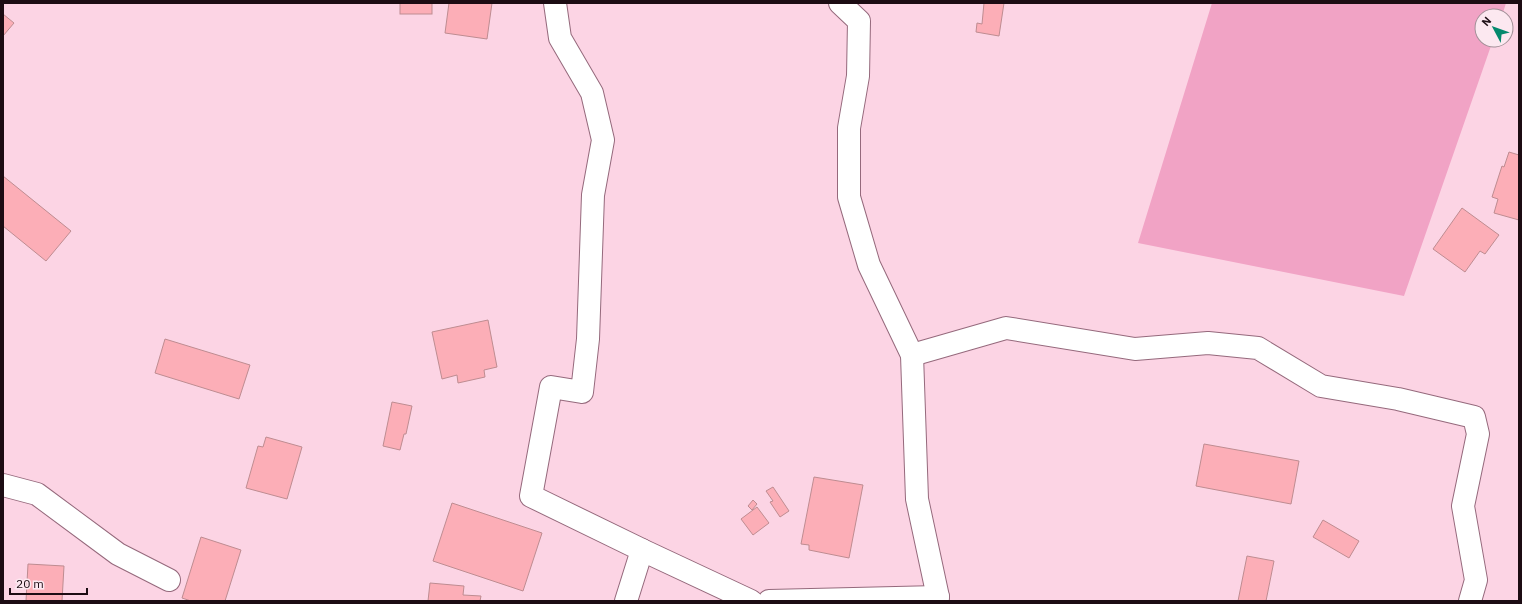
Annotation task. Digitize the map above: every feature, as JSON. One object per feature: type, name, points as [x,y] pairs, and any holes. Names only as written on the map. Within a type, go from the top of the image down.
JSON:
[{"type":"street","points":[[555,3],[560,38],[592,93],[603,140],[593,195],[588,339],[582,392],[551,387],[531,496],[751,601]]},
{"type":"street","points":[[769,601],[938,599],[917,499],[912,355],[869,265],[849,198],[849,128],[858,76],[859,21],[840,3]]},
{"type":"street","points":[[912,355],[1006,328],[1135,349],[1208,343],[1258,348],[1321,386],[1398,399],[1474,416],[1478,434],[1462,506],[1476,580],[1470,601]]},
{"type":"street","points":[[3,485],[37,494],[118,554],[170,580]]},
{"type":"street","points":[[626,601],[642,550]]},
{"type":"shaded area","points":[[1212,3],[1506,3],[1504,8],[1474,8],[1474,48],[1490,48],[1404,296],[1138,243]]},
{"type":"building","points":[[400,3],[432,3],[432,14],[400,14]]},
{"type":"building","points":[[449,3],[492,3],[487,39],[445,33]]},
{"type":"building","points":[[984,3],[1004,3],[999,36],[976,32],[977,23],[982,24]]},
{"type":"building","points":[[3,14],[14,23],[3,36]]},
{"type":"building","points":[[1509,152],[1519,155],[1519,220],[1494,213],[1498,199],[1492,197],[1502,166],[1504,167]]},
{"type":"building","points":[[3,176],[71,231],[46,261],[3,226]]},
{"type":"building","points":[[1462,208],[1499,235],[1485,254],[1480,251],[1465,272],[1433,249]]},
{"type":"building","points":[[488,320],[497,367],[484,370],[485,377],[458,383],[457,375],[442,379],[432,332]]},
{"type":"building","points":[[165,339],[250,365],[239,399],[155,373]]},
{"type":"building","points":[[392,402],[412,406],[406,434],[404,434],[400,450],[383,446]]},
{"type":"building","points":[[266,437],[302,447],[287,499],[246,488],[258,446],[263,447]]},
{"type":"building","points":[[1204,444],[1299,461],[1291,504],[1196,486]]},
{"type":"building","points":[[814,477],[863,485],[849,558],[809,550],[809,545],[801,544]]},
{"type":"building","points":[[773,487],[789,511],[780,517],[770,502],[773,501],[766,491]]},
{"type":"building","points":[[753,500],[757,504],[752,510],[748,506]]},
{"type":"building","points":[[452,503],[542,533],[523,591],[433,561]]},
{"type":"building","points":[[757,507],[769,523],[753,535],[741,519]]},
{"type":"building","points":[[1323,520],[1359,541],[1349,558],[1313,537]]},
{"type":"building","points":[[201,537],[241,550],[225,601],[191,601],[182,598]]},
{"type":"building","points":[[1247,556],[1274,561],[1266,601],[1238,601]]},
{"type":"building","points":[[28,564],[64,566],[62,601],[26,601]]},
{"type":"building","points":[[430,583],[464,586],[463,595],[481,596],[480,601],[428,601]]}]
